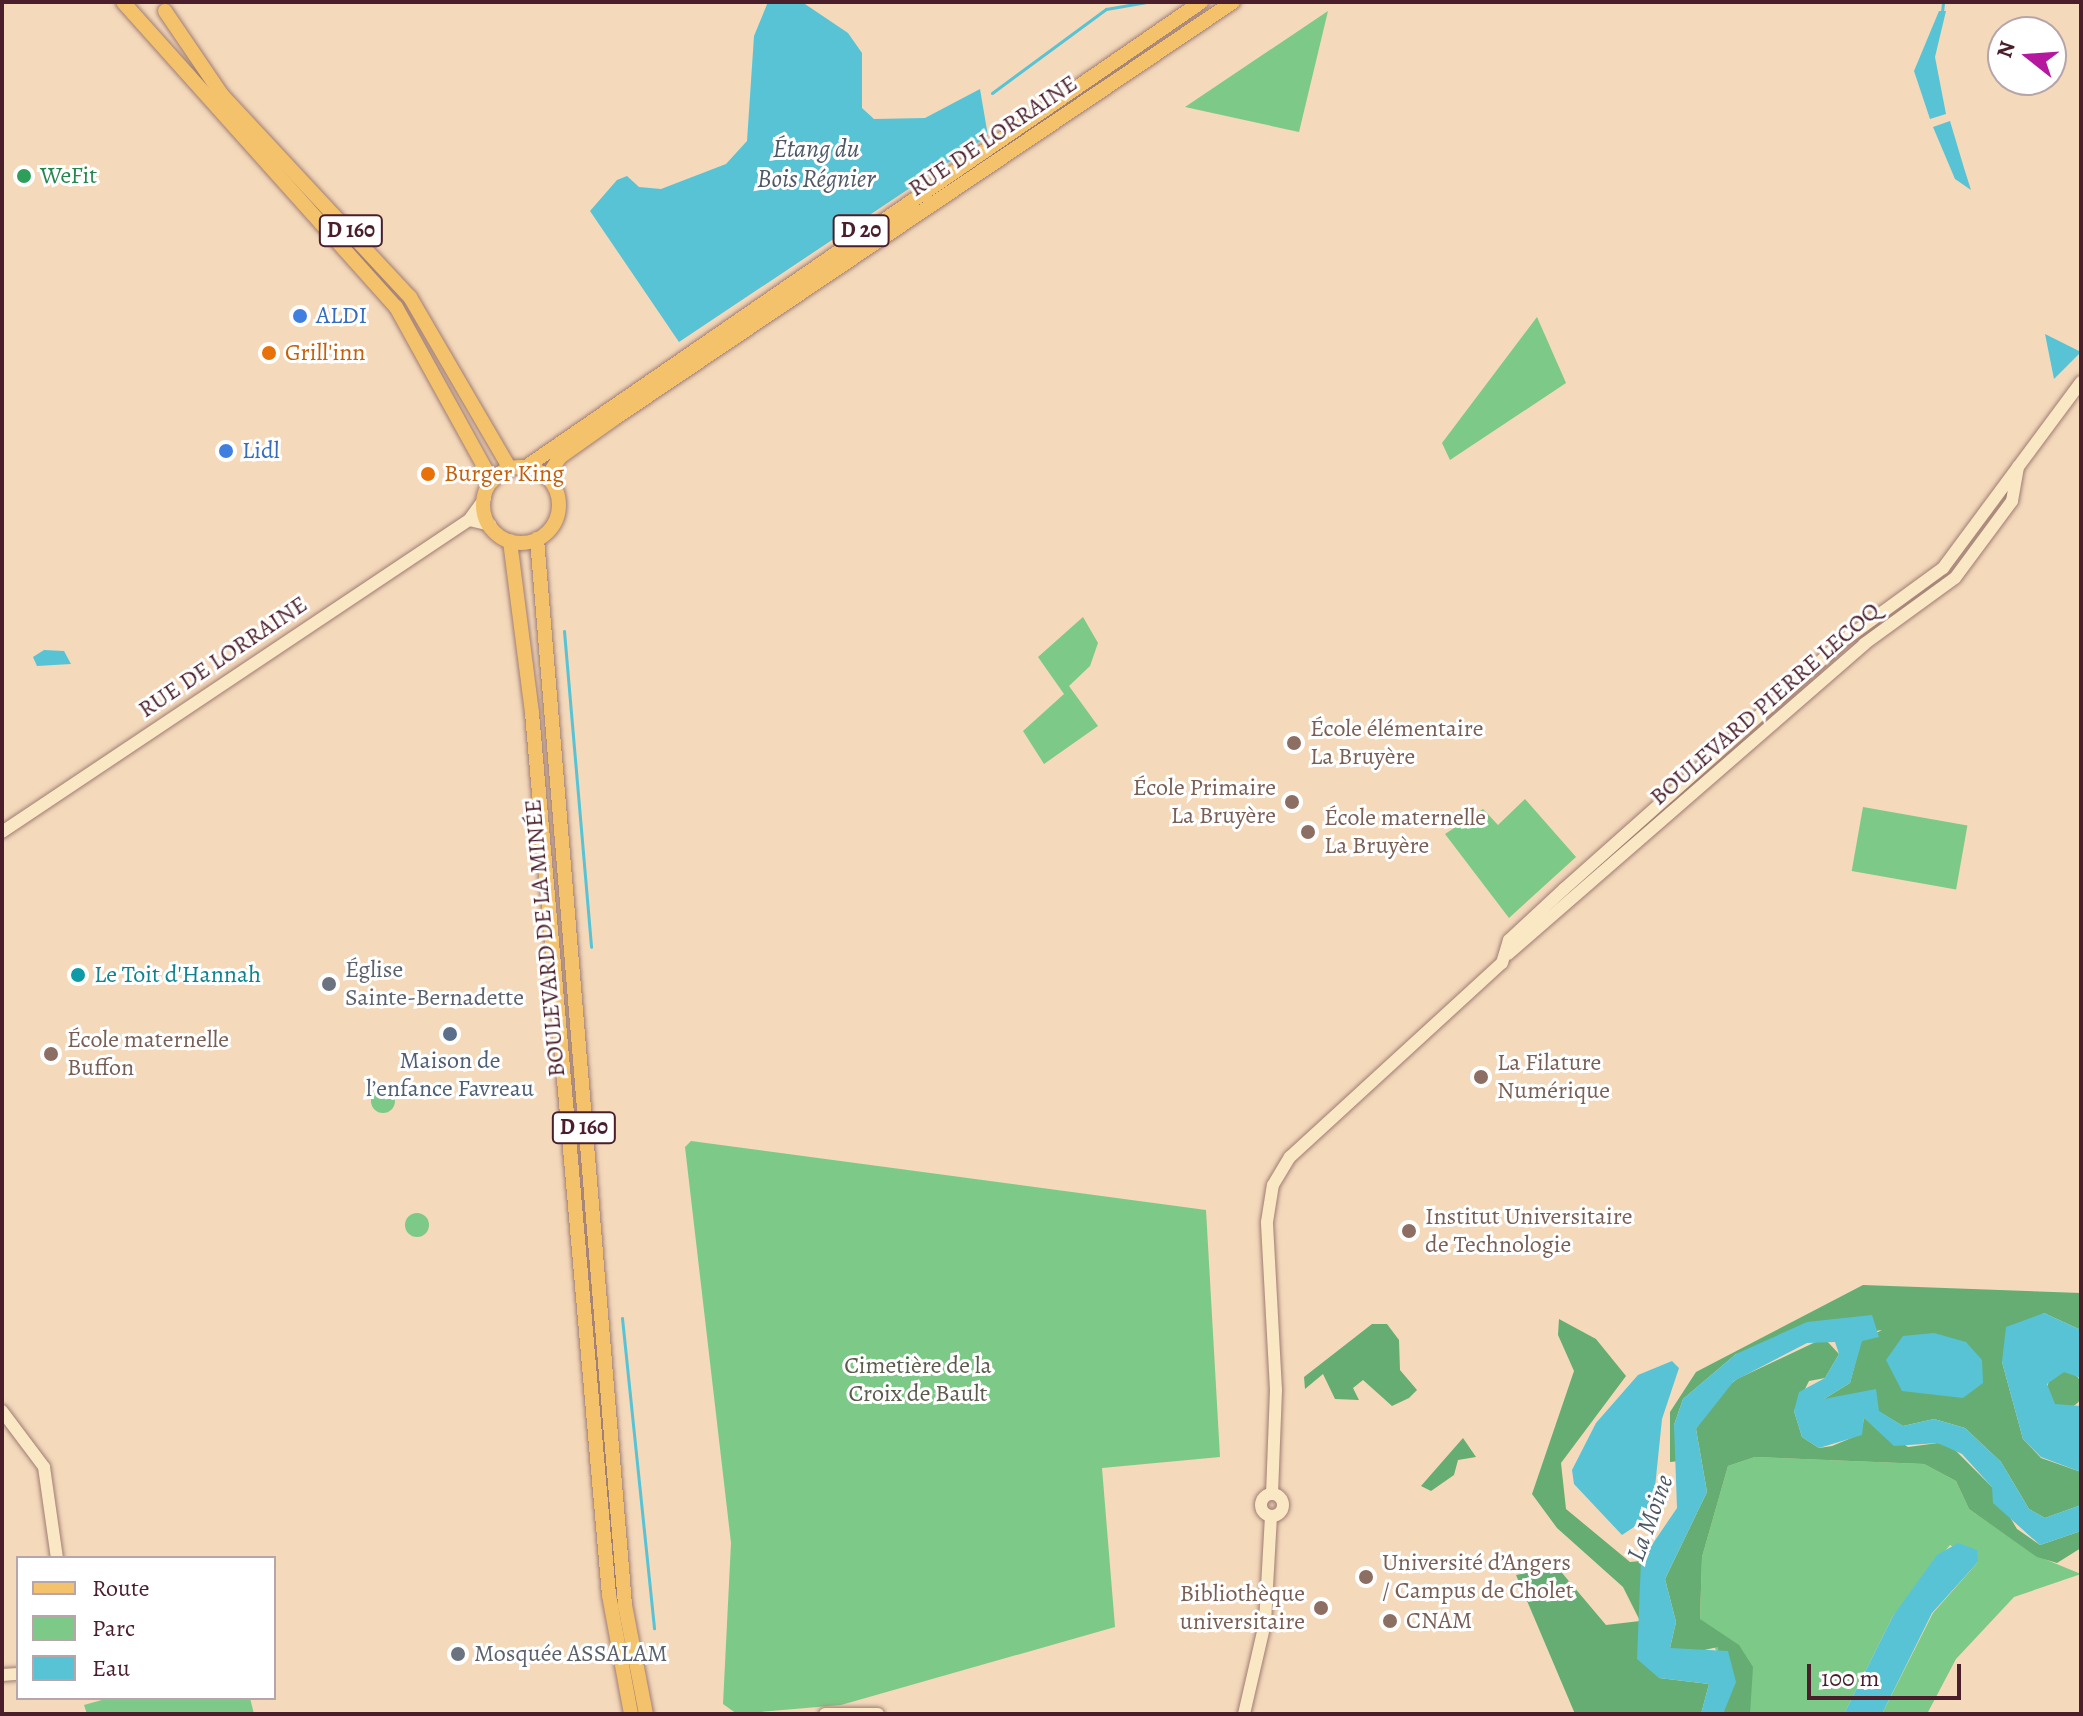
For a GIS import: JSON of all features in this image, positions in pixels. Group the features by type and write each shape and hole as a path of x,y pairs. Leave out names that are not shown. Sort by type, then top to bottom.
{"main road":[{"path":"123,2 144,24 166,7"},
{"name":"RUE DE LORRAINE","path":"526,467 1201,2"},
{"name":"RUE DE LORRAINE","path":"547,477 560,457 615,418 1233,2"},
{"name":"D 160","path":"166,7 222,95 410,297 510,469"},
{"name":"D 160","path":"144,24 396,307 492,481"},
{"path":"526,467 547,477 559,511 537,539 510,541 490,525 485,498 492,481 510,469 526,467"},
{"name":"BOULEVARD DE LA MINÉE","path":"537,539 625,1605 646,1714"},
{"name":"BOULEVARD DE LA MINÉE","path":"510,541 532,713 609,1595 631,1714"}],"street":[{"name":"BOULEVARD PIERRE LECOQ","path":"1508,954 1509,940 1847,638 1943,568 2081,382"},
{"name":"BOULEVARD PIERRE LECOQ","path":"1244,1714 1263,1633 1271,1516 1261,1506 1272,1494 1276,1390 1267,1222 1273,1185 1304,1140 1508,954 1864,644 1955,578 2012,501 2018,467"},
{"name":"RUE DE LORRAINE","path":"2,832 469,520 485,498"},
{"path":"469,520 490,525"},
{"path":"2,1411 42,1463 57,1556"},
{"path":"825,1714 878,1714"}],"green space":[{"path":"1328,11 1299,132 1185,107"},
{"path":"1537,317 1566,383 1450,460 1442,443"},
{"path":"1083,617 1098,643 1090,666 1069,686 1098,726 1044,764 1023,731 1064,694 1038,657"},
{"path":"1525,799 1576,857 1509,918 1445,834 1483,809 1498,825"},
{"path":"1863,807 1967,825 1956,889 1852,871"},
{"path":"383,1089 392,1092 395,1101 392,1110 383,1113 374,1110 371,1101 374,1092"},
{"name":"Cimetière de la Croix de Bault","path":"691,1141 1206,1210 1220,1457 1102,1468 1115,1627 841,1705 737,1714 723,1704 731,1543 685,1147"},
{"path":"417,1213 426,1216 429,1225 426,1234 417,1237 408,1234 405,1225 408,1216"},
{"path":"1863,1285 2081,1293 2081,1330 2044,1313 2002,1362 2023,1439 2041,1458 2081,1472 2081,1505 2045,1518 2029,1509 2001,1462 1965,1428 1934,1419 1903,1426 1878,1411 1824,1399 1850,1383 1861,1341 1882,1330 1736,1354 1683,1399 1674,1425 1680,1461 1670,1462 1670,1412 1696,1372"},
{"path":"1559,1319 1596,1339 1626,1376 1561,1463 1566,1509 1630,1562 1641,1561 1642,1627 1659,1678 1709,1684 1701,1714 1575,1714 1516,1575 1557,1567 1606,1625 1640,1621 1623,1587 1557,1528 1532,1494 1574,1371 1558,1335"},
{"path":"1372,1324 1387,1324 1399,1340 1400,1370 1417,1390 1409,1398 1392,1406 1363,1380 1353,1388 1359,1400 1335,1399 1323,1374 1305,1389 1304,1377"},
{"path":"1824,1338 1839,1354 1825,1378 1809,1381 1794,1411 1802,1437 1819,1448 1832,1446 1861,1434 1864,1418 1908,1447 1938,1443 1954,1449 1992,1487 2017,1529 2040,1545 2081,1531 2081,1548 2057,1563 2037,1557 1969,1509 1956,1481 1924,1464 1755,1457 1728,1466 1702,1557 1700,1619 1739,1645 1753,1667 1750,1714 1723,1714 1718,1647 1686,1654 1670,1648 1676,1622 1665,1579 1707,1492 1696,1429 1716,1396 1737,1379"},
{"path":"2065,1372 2078,1377 2083,1390 2078,1403 2065,1408 2052,1403 2047,1390 2052,1377"},
{"path":"1463,1438 1476,1457 1458,1460 1454,1475 1431,1491 1421,1486"},
{"path":"1755,1457 1924,1464 1956,1481 1969,1509 2037,1556 2081,1574 2014,1597 1956,1659 1927,1714 1882,1714 1933,1613 1978,1562 1950,1545 1893,1616 1844,1714 1750,1714 1700,1620 1702,1557 1728,1466"},
{"path":"102,1700 250,1700 254,1714 87,1714 84,1705"}],"water":[{"name":"Étang du Bois Régnier","path":"768,2 802,2 848,33 862,53 862,108 874,119 925,118 980,89 988,136 679,342 590,211 617,180 627,176 639,187 661,189 726,164 747,141 754,36"},
{"path":"1939,11 1946,11 1935,57 1946,114 1930,119 1914,71"},
{"path":"1950,121 1971,190 1955,179 1933,127"},
{"path":"2045,334 2081,352 2054,379"},
{"path":"44,650 64,651 71,664 37,666 33,657"},
{"path":"2044,1313 2081,1330 2081,1378 2064,1372 2047,1384 2055,1404 2081,1406 2081,1472 2041,1457 2023,1439 2002,1362 2006,1327"},
{"path":"1872,1315 1879,1337 1862,1341 1850,1383 1824,1399 1876,1389 1879,1411 1903,1426 1934,1419 1965,1428 2001,1462 2029,1509 2045,1518 2081,1505 2081,1531 2040,1545 1993,1503 1992,1487 1962,1454 1938,1443 1894,1446 1864,1418 1862,1435 1819,1448 1802,1437 1794,1411 1799,1392 1825,1378 1839,1354 1835,1342 1807,1343 1734,1381 1696,1429 1707,1492 1665,1579 1676,1622 1670,1648 1728,1651 1736,1682 1723,1714 1701,1714 1709,1684 1659,1678 1637,1659 1641,1561 1677,1508 1674,1425 1683,1399 1736,1354 1807,1322"},
{"path":"1934,1333 1966,1342 1982,1360 1983,1383 1963,1398 1902,1391 1886,1360 1903,1336"},
{"path":"1672,1361 1679,1368 1662,1419 1654,1497 1643,1521 1622,1535 1574,1484 1572,1470 1596,1423 1638,1375"},
{"path":"1958,1543 1977,1550 1978,1562 1932,1613 1882,1714 1844,1714 1893,1616 1937,1555"}],"waterway":[{"path":"992,93 1106,9 1146,2"},
{"path":"1942,12 1943,2"},
{"path":"564,631 591,947"},
{"path":"622,1318 654,1628"}],"place":[{"name":"WeFit","path":"24,176"},
{"name":"ALDI","path":"300,316"},
{"name":"Grill'inn","path":"269,353"},
{"name":"Lidl","path":"226,451"},
{"name":"Burger King","path":"428,474"},
{"name":"École élémentaire La Bruyère","path":"1294,743"},
{"name":"École Primaire La Bruyère","path":"1292,802"},
{"name":"École maternelle La Bruyère","path":"1308,832"},
{"name":"Le Toit d'Hannah","path":"78,975"},
{"name":"Église Sainte-Bernadette","path":"329,984"},
{"name":"Maison de l’enfance Favreau","path":"450,1034"},
{"name":"École maternelle Buffon","path":"51,1054"},
{"name":"La Filature Numérique","path":"1481,1077"},
{"name":"Institut Universitaire de Technologie","path":"1409,1231"},
{"name":"Université d’Angers / Campus de Cholet","path":"1366,1577"},
{"name":"Bibliothèque universitaire","path":"1321,1608"},
{"name":"CNAM","path":"1390,1621"},
{"name":"Mosquée ASSALAM","path":"458,1654"}],"water label":[{"name":"La Moine","path":"1650,1518"}]}
